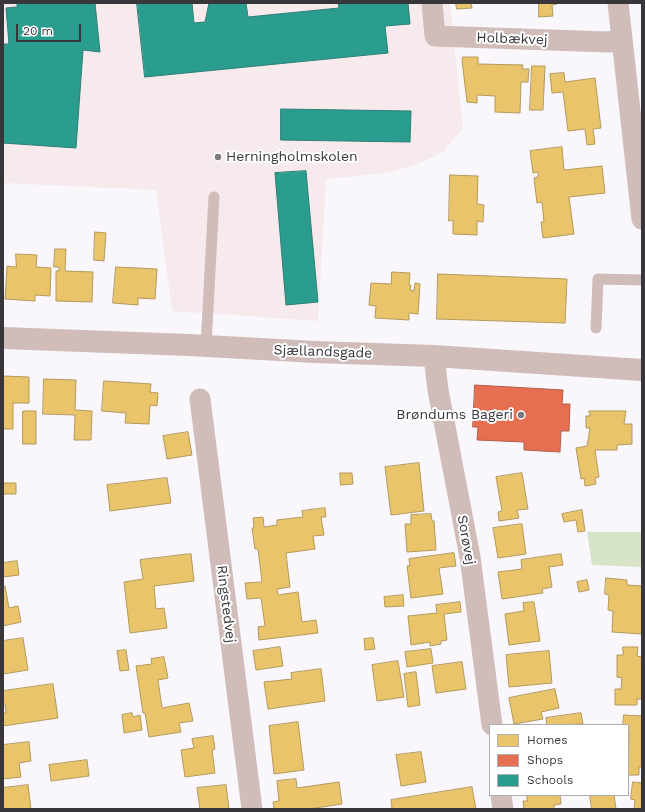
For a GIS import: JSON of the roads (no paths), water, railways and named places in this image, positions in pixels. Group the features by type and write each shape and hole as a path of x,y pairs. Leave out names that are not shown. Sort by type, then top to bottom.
{"street":[{"name":"Holbækvej","path":"432,3 435,36 608,42 622,40"},
{"path":"618,3 642,219"},
{"name":"Sjællandsgade","path":"3,338 434,356 642,370"},
{"name":"Sorøvej","path":"434,356 438,390 470,557 492,724"},
{"name":"Ringstedvej","path":"200,399 252,809"},
{"path":"501,796 503,809"}],"lane":[{"path":"206,346 214,197"},
{"path":"596,328 598,279 642,280"}],"place":[{"name":"Herningholmskolen","path":"218,157"},
{"name":"Brøndums Bageri","path":"521,415"}]}
